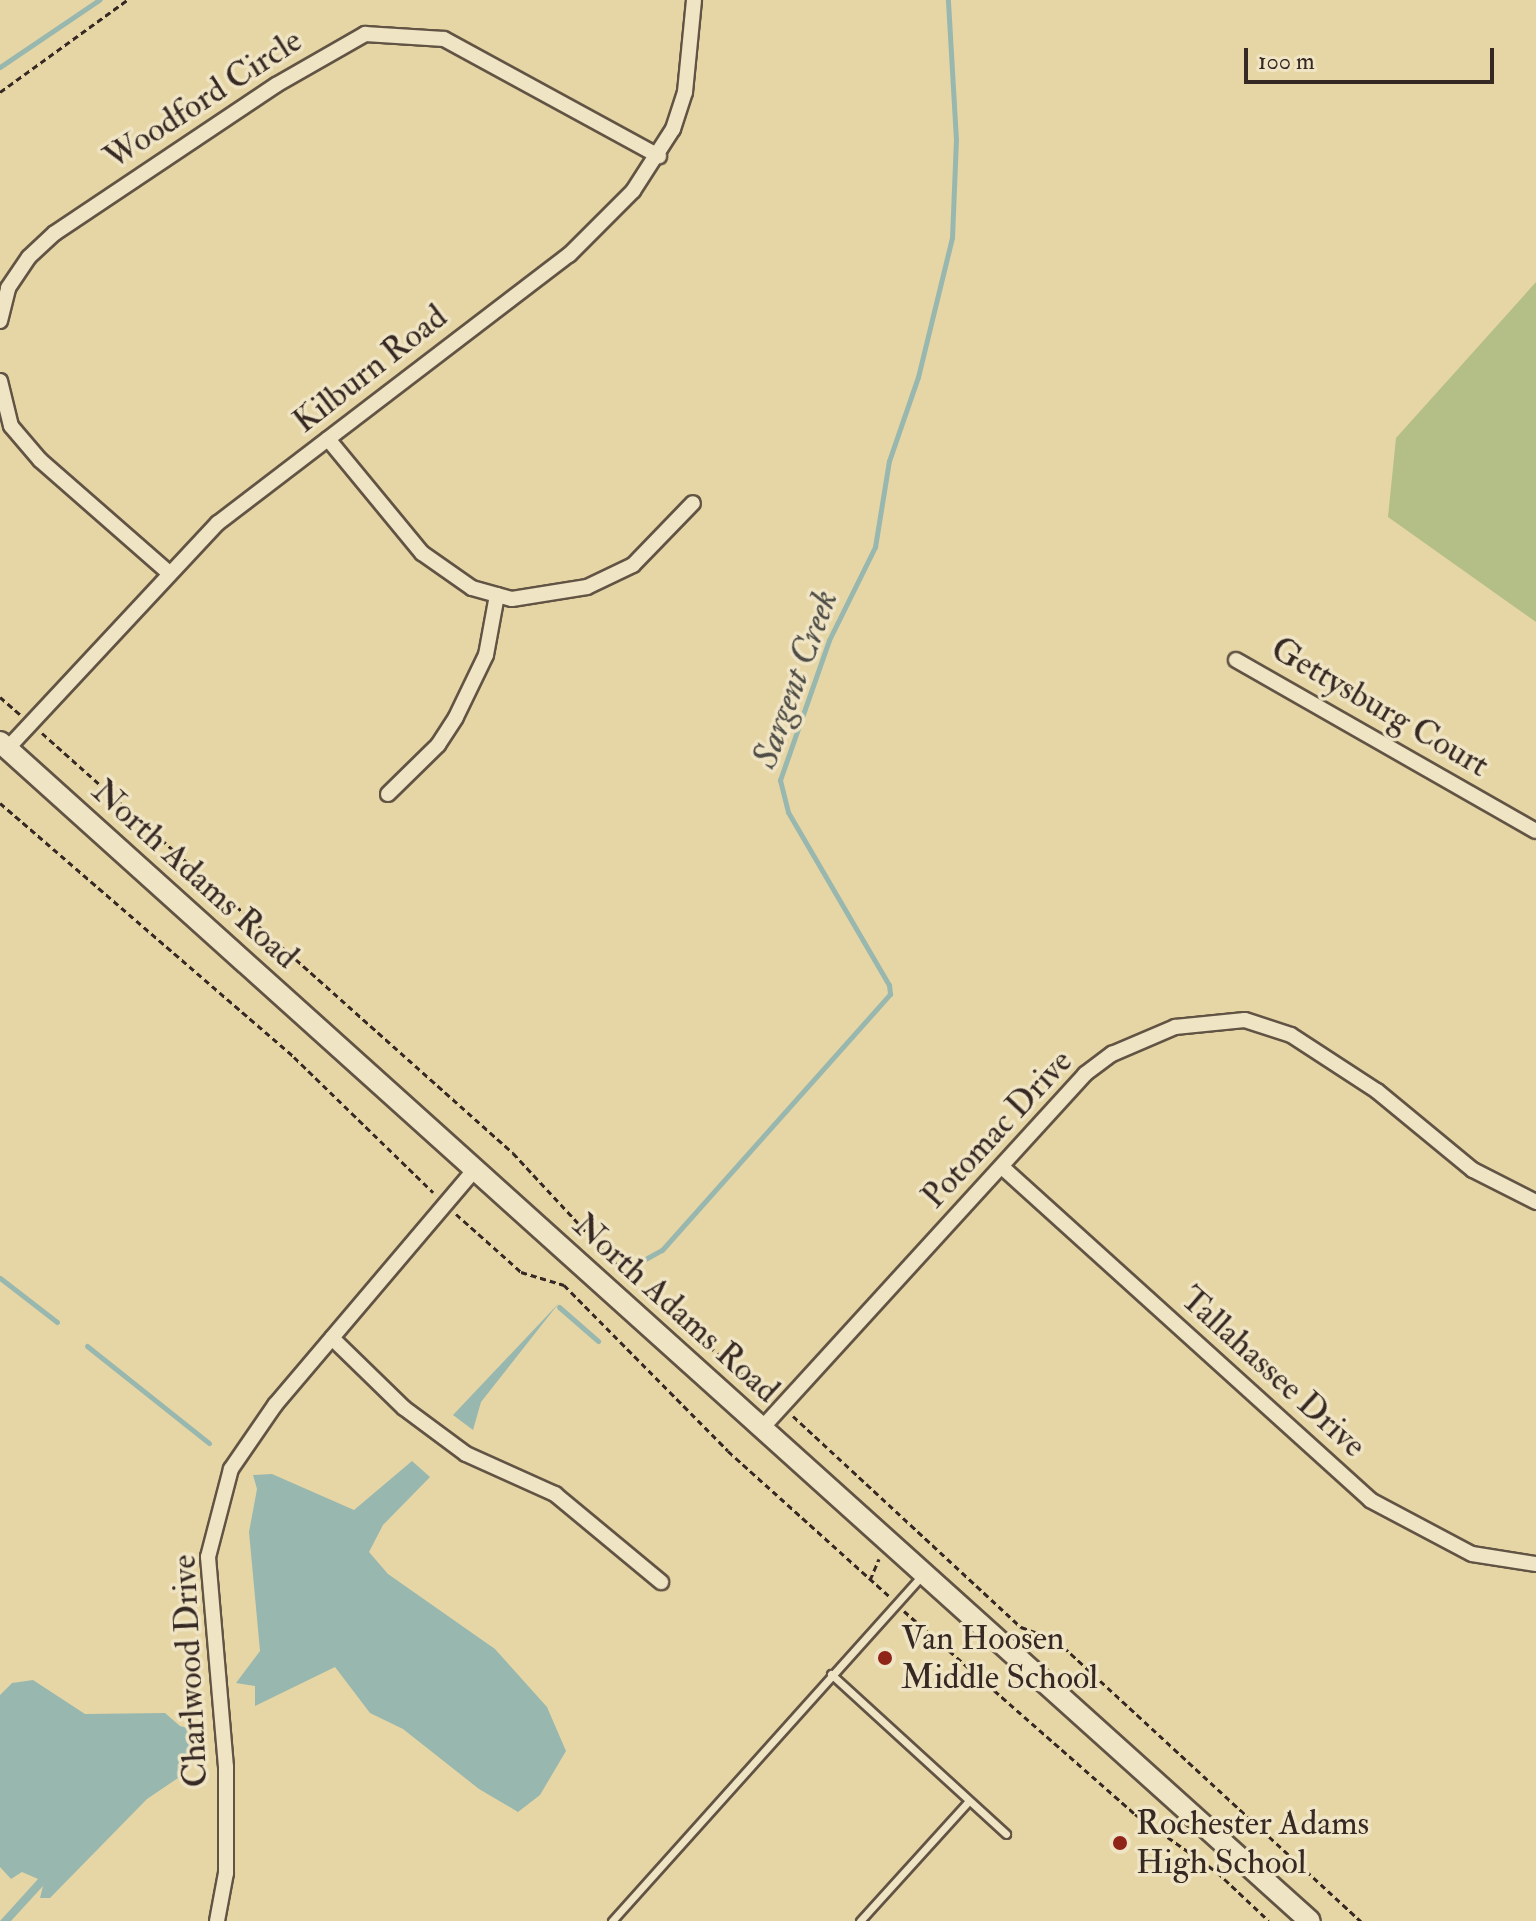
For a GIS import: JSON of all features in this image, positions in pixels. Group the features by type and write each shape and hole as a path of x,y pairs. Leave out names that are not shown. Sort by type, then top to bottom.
{"main road":[{"name":"North Adams Road","path":"4,745 1310,1921"}],"street":[{"name":"Kilburn Road","path":"4,745 218,523 569,255 633,191 659,156 685,92 694,0"},
{"name":"Woodford Circle","path":"0,321 8,288 29,257 55,233 276,85 365,34 444,39 659,156"},
{"path":"0,381 11,426 40,460 169,573"},
{"path":"328,439 422,553 472,588 512,599 587,587 633,565 693,503"},
{"path":"388,794 438,745 456,717 486,655 497,595"},
{"name":"Gettysburg Court","path":"1236,660 1536,831"},
{"name":"Potomac Drive","path":"762,1428 1085,1074 1112,1054 1175,1027 1245,1020 1329,1055 1473,1170 1536,1202"},
{"name":"Tallahassee Drive","path":"1002,1167 1370,1500 1472,1554 1536,1564"},
{"name":"Charlwood Drive","path":"217,1921 226,1873 227,1810 208,1557 217,1511 231,1469 248,1439 474,1170"},
{"path":"332,1338 404,1408 466,1454 555,1494 661,1582"}],"lane":[{"path":"612,1921 924,1574"},
{"path":"831,1674 1006,1834"},
{"path":"860,1921 969,1801"}],"path":[{"path":"0,92 127,0"},
{"path":"0,697 19,714"},
{"path":"42,732 513,1153 633,1282 762,1391"},
{"path":"0,803 286,1049 435,1194"},
{"path":"454,1212 521,1272 564,1285 728,1451 883,1590"},
{"path":"796,1419 1021,1627 1056,1640 1361,1921"},
{"path":"870,1580 877,1562"},
{"path":"908,1615 1135,1814 1209,1866 1269,1921"}],"green space":[{"path":"1536,282 1536,622 1388,517 1396,438"}],"water":[{"path":"559,1303 481,1402 473,1430 453,1415"},
{"path":"412,1461 430,1477 383,1525 369,1552 388,1574 495,1649 547,1707 566,1751 540,1795 518,1812 479,1789 403,1729 370,1713 335,1667 255,1706 255,1686 236,1683 260,1651 249,1532 257,1489 253,1475 272,1474 354,1510"},
{"path":"33,1680 85,1714 165,1713 180,1726 196,1730 178,1778 147,1799 50,1898 40,1898 43,1886 11,1921 0,1921 38,1879 22,1872 11,1879 0,1867 0,1695 12,1683"}],"waterway":[{"path":"0,67 99,0"},
{"name":"Sargent Creek","path":"640,1262 662,1250 890,994 889,985 788,812 780,780 829,640 875,547 889,461 918,377 952,238 956,140 948,0"},
{"path":"0,1278 57,1322"},
{"path":"559,1307 598,1341"},
{"path":"87,1346 209,1443"}],"place":[{"name":"Van Hoosen Middle School","path":"885,1658"},
{"name":"Rochester Adams High School","path":"1120,1843"}]}
